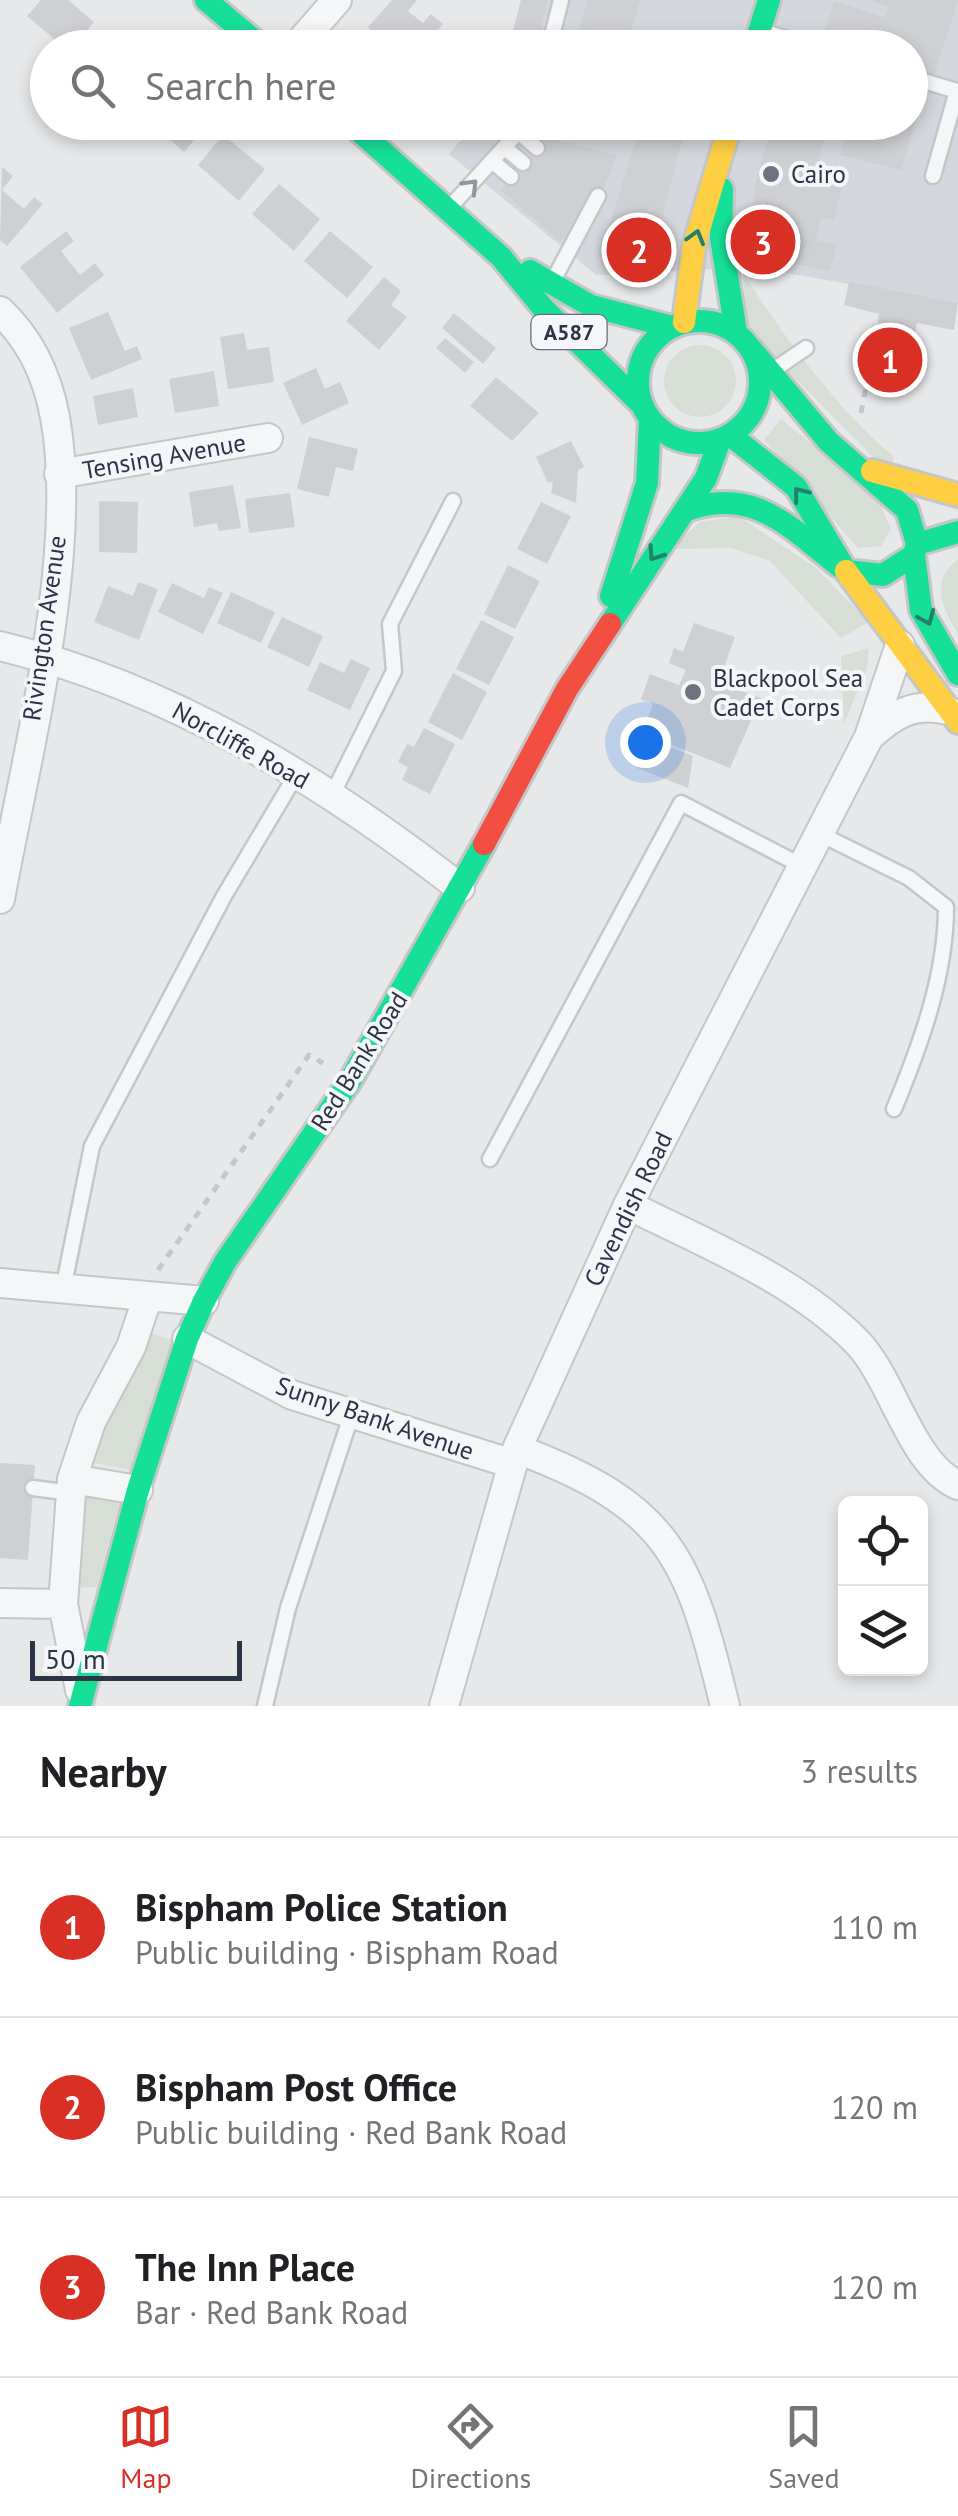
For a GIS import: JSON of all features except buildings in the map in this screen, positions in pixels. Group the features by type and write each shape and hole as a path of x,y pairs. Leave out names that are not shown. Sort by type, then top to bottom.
{"street":[{"path":"206,0 242,30"},
{"path":"310,30 337,0"},
{"path":"760,30 770,0"},
{"name":"A587","path":"369,140 501,257 543,308 674,439 690,443 726,437"},
{"path":"678,324 694,240 727,140"},
{"path":"723,156 721,238 744,341 765,373 828,442 865,469 907,510 916,550 921,610 958,674"},
{"name":"A587","path":"501,257 591,306 678,324 711,322 744,341"},
{"name":"Rivington Avenue","path":"0,311 26,338 41,367 55,418 59,474 57,565 0,899"},
{"name":"A587","path":"645,412 638,374 642,360 659,335 678,324"},
{"path":"765,373 751,415 726,437 796,488 843,569 952,716"},
{"name":"Red Bank Road","path":"598,638 647,483 645,412"},
{"name":"Red Bank Road","path":"81,1701 138,1490 187,1339 204,1301 225,1262 350,1081 598,638 706,478 726,437"},
{"name":"Tensing Avenue","path":"59,474 269,439"},
{"path":"865,469 958,495"},
{"path":"684,511 712,500 746,500 775,514 859,578 881,577 916,550 958,532"},
{"name":"Norcliffe Road","path":"0,646 43,656 180,710 371,818 460,888"},
{"name":"Cavendish Road","path":"444,1706 515,1457 628,1205 870,737 900,646"},
{"name":"Cavendish Road","path":"870,737 903,710 932,706 952,716"},
{"path":"628,1205 754,1267 833,1320 861,1346 921,1447 946,1480 958,1484"},
{"path":"0,1284 204,1301"},
{"name":"Red Bank Road","path":"81,1701 63,1604 72,1486 91,1422 131,1347 144,1298"},
{"name":"Sunny Bank Avenue","path":"187,1339 292,1395 352,1414 572,1469 616,1496 656,1531 685,1568 703,1612 725,1706"},
{"path":"72,1486 138,1490"},
{"path":"0,1603 63,1604"}],"lane":[{"path":"554,30 561,0"},
{"path":"928,82 957,91 933,176"},
{"path":"448,210 512,140"},
{"path":"528,140 537,148"},
{"path":"505,148 523,163"},
{"path":"492,162 511,177"},
{"path":"552,282 575,232 598,196"},
{"path":"765,373 806,348"},
{"path":"332,795 394,672 390,624 452,502"},
{"path":"63,1289 92,1146 224,896 296,774"},
{"path":"490,1158 681,803 802,866"},
{"path":"820,834 909,878 946,907 946,930 922,1039 894,1109"},
{"path":"265,1706 288,1608 352,1414"},
{"path":"33,1488 72,1486"}],"path":[{"path":"861,412 876,330"},
{"path":"144,1298 310,1054 324,1064"}],"shaded area":[{"path":"521,0 958,0 958,303 752,267 596,275 449,154 461,140 928,140 928,30 513,30"},
{"path":"742,271 812,370 852,417 894,457 888,472 749,332"},
{"path":"700,345 726,355 736,381 726,407 700,417 674,407 664,381 674,355"},
{"path":"781,419 877,497 891,529 881,546 858,548 764,440"},
{"path":"738,516 816,568 869,622 841,638 770,561 731,548 670,549 700,522"},
{"path":"958,559 958,634 944,606 941,586 949,567"},
{"path":"869,648 867,668 844,724 841,656"},
{"path":"138,1329 175,1341 132,1470 78,1460"},
{"path":"71,1493 120,1500 97,1587 64,1588"}],"traffic: fast":[{"path":"206,0 242,30"},
{"path":"760,30 769,0"},
{"path":"369,140 501,257 543,308 641,404"},
{"path":"722,189 721,238 736,332"},
{"path":"530,271 591,306 672,327"},
{"path":"699,321 723,325 742,339 756,358 760,382 756,406 742,425 723,439 699,443 675,439 656,425 642,406 638,382 642,358 656,339 675,325 699,321"},
{"path":"730,435 796,487 846,571 883,575 914,555 917,544 907,510 829,442 752,350"},
{"path":"611,596 647,483 650,419"},
{"path":"610,624 706,478 720,440"},
{"path":"684,511 708,504 750,506 786,524 839,566"},
{"path":"917,544 958,532"},
{"path":"914,555 921,610 958,674"},
{"path":"80,1706 138,1490 187,1339 204,1301 225,1262 350,1081 484,844"}],"traffic: slow":[{"path":"684,322 694,246 726,140"},
{"path":"872,471 958,495"},
{"path":"846,571 958,722"}],"traffic: jam":[{"path":"484,844 567,689 610,624"}],"place":[{"name":"Cairo","path":"771,174"},
{"name":"The Inn Place","path":"763,242"},
{"name":"Bispham Post Office","path":"639,250"},
{"name":"Bispham Police Station","path":"890,360"},
{"name":"Blackpool Sea Cadet Corps","path":"693,692"}]}
